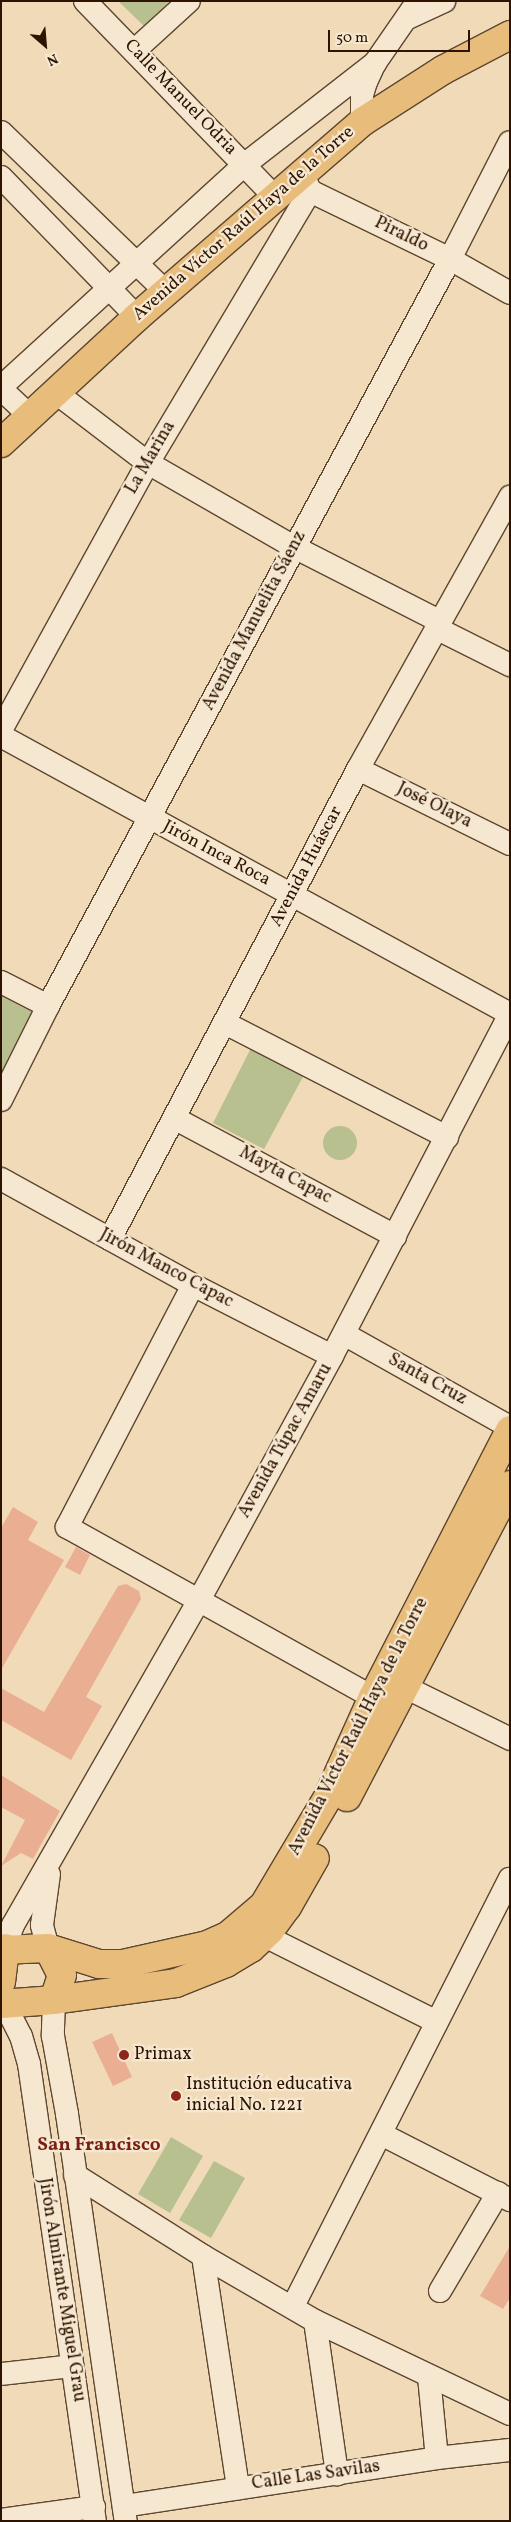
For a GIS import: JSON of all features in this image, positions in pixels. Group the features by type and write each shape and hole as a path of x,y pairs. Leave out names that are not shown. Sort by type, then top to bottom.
{"main road":[{"name":"Avenida Víctor Raúl Haya de la Torre","path":"1,443 137,317 274,196 306,181 362,122 443,70 510,35"},
{"name":"Avenida Víctor Raúl Haya de la Torre","path":"3,1949 48,1948 99,1964 123,1964 207,1945 229,1935 247,1922 264,1904 282,1878 328,1798 373,1697 510,1430"},
{"name":"Avenida Víctor Raúl Haya de la Torre","path":"2,1993 54,2000 176,1983 226,1963 265,1936 287,1907 303,1881 405,1686 502,1520 510,1485"},
{"path":"48,1948 62,1976 54,2000"},
{"path":"2,1993 3,1949"}],"street":[{"name":"Calle Manuel Odria","path":"86,1 274,196"},
{"path":"134,51 189,1"},
{"path":"362,122 362,95 375,63 413,10 444,1"},
{"path":"30,416 1,388 244,165 375,63"},
{"path":"1,132 166,292"},
{"name":"Avenida Manuelita Sáenz","path":"1,1100 48,1006 450,259 510,142"},
{"path":"1,177 137,317"},
{"name":"Piraldo","path":"306,181 510,293"},
{"name":"La Marina","path":"1,730 306,181"},
{"path":"55,392 148,463 294,547 510,665"},
{"name":"Avenida Huáscar","path":"110,1239 358,769 510,497"},
{"name":"Jirón Inca Roca","path":"1,736 292,895 508,1021"},
{"name":"José Olaya","path":"358,769 510,844"},
{"path":"1,982 48,1006"},
{"name":"Avenida Túpac Amaru","path":"3,1949 13,1925 198,1602 344,1334 508,1021"},
{"path":"225,1023 447,1138"},
{"name":"Mayta Capac","path":"174,1118 395,1236"},
{"name":"Jirón Manco Capac","path":"1,1179 193,1285 332,1356"},
{"path":"193,1285 67,1527 198,1602 373,1697"},
{"name":"Santa Cruz","path":"344,1334 510,1427"},
{"path":"405,1686 510,1739"},
{"name":"Avenida Túpac Amaru","path":"48,1948 42,1925 51,1861"},
{"path":"293,2306 383,2135 437,2022 510,1879"},
{"path":"265,1936 437,2022"},
{"name":"Jirón Almirante Miguel Grau","path":"2,1993 21,2036 29,2064 94,2514"},
{"name":"Jirón Almirante Miguel Grau","path":"54,2000 53,2036 125,2513"},
{"path":"383,2135 504,2197 440,2291"},
{"path":"75,2175 203,2256 293,2306 316,2321 429,2377 510,2414"},
{"path":"203,2256 238,2488"},
{"path":"316,2321 337,2474"},
{"path":"1,2374 72,2366"},
{"path":"429,2377 437,2458"},
{"name":"Calle Las Savilas","path":"125,2513 238,2488 437,2458 510,2450"},
{"path":"1,2520 94,2514"}],"green space":[{"path":"118,1 170,1 144,26"},
{"path":"1,996 31,1011 32,1019 1,1075"},
{"path":"251,1048 304,1075 264,1149 213,1123"},
{"path":"340,1126 347,1127 352,1131 356,1136 356,1150 352,1155 347,1159 340,1160 333,1159 328,1155 324,1150 323,1143 324,1136 328,1131 333,1127"},
{"path":"171,2137 203,2156 170,2213 138,2194"},
{"path":"214,2161 245,2178 211,2238 179,2220"}],"building":[{"path":"13,1507 38,1522 28,1540 64,1560 1,1670 1,1528"},
{"path":"76,1547 90,1555 80,1575 65,1567"},
{"path":"126,1584 139,1591 141,1599 86,1697 102,1706 71,1760 1,1720 1,1688 44,1712 118,1586"},
{"path":"1,1775 60,1811 33,1859 21,1853 1,1866 25,1820 1,1807"},
{"path":"112,2033 132,2077 113,2086 92,2042"},
{"path":"510,2246 510,2298 503,2309 480,2296"}],"place":[{"name":"Primax","path":"124,2055"},
{"name":"Institución educativa inicial No. 1221","path":"176,2096"}],"district":[{"name":"San Francisco","path":"99,2146"}]}
